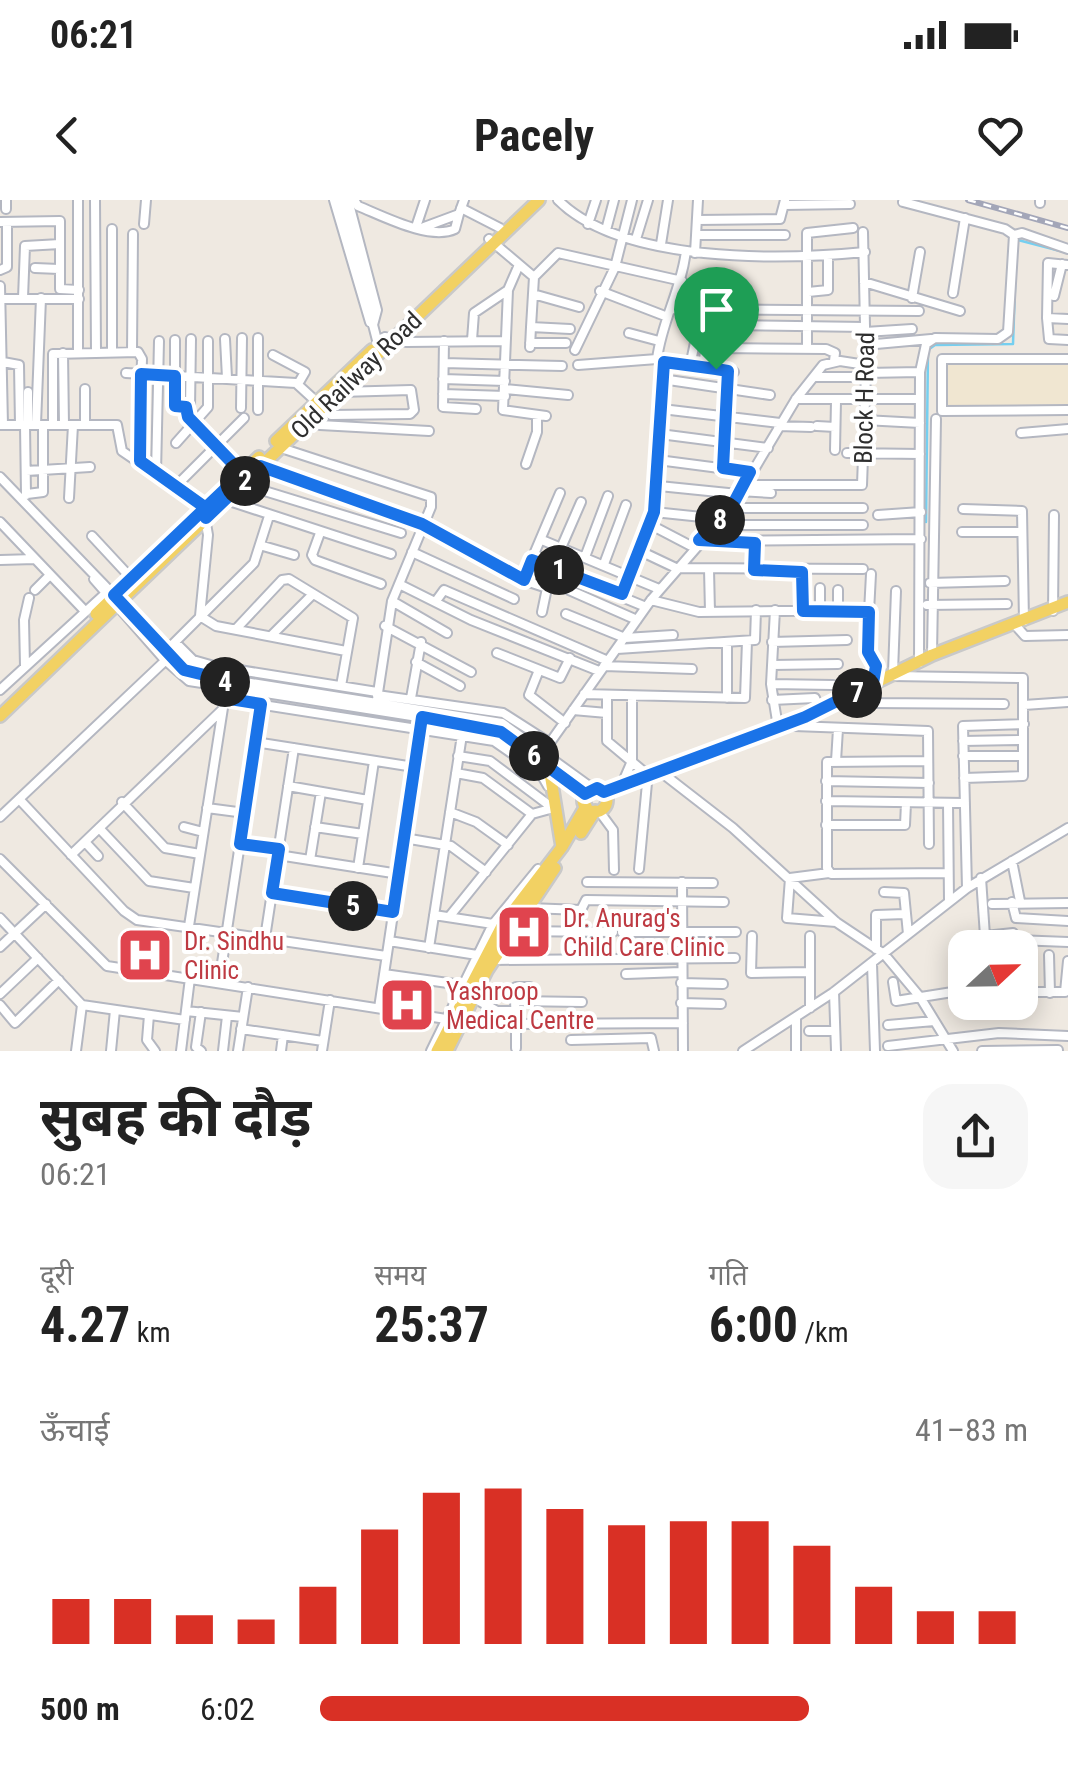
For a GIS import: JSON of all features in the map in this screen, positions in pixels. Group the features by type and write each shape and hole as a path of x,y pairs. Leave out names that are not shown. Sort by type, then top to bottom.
{"main road":[{"name":"Old Railway Road","path":"491,241 530,200"},
{"name":"Old Railway Road","path":"0,708 89,611 113,600 131,578 316,410 491,241 540,200"},
{"name":"Old Railway Road","path":"0,716 113,600 205,512 226,500 242,478 340,392 384,344"},
{"path":"920,663 932,655 1068,605"},
{"path":"447,1051 452,1020 474,998 524,908 595,800 859,694 873,683 1021,622"},
{"path":"434,1051 504,924 595,800 622,786 666,776 794,726 892,675"},
{"path":"544,759 562,848"}],"street":[{"path":"78,200 78,353"},
{"path":"94,200 96,352"},
{"path":"144,224 146,200"},
{"path":"344,200 418,228 450,232 461,208 500,228"},
{"path":"344,200 374,325"},
{"path":"344,200 364,312 384,344 505,342"},
{"path":"418,228 425,200"},
{"path":"558,200 588,224 690,252 865,252"},
{"path":"566,208 574,200"},
{"path":"588,224 596,200"},
{"path":"606,230 614,200"},
{"path":"575,350 600,291 615,267 632,200"},
{"path":"636,238 648,200"},
{"path":"662,244 668,200"},
{"path":"622,594 654,512 662,408 659,341 696,234 698,200"},
{"path":"697,220 780,219 785,202 850,204"},
{"path":"902,202 1068,249"},
{"path":"953,293 965,218"},
{"path":"0,270 7,268 4,222 59,220 60,289 78,295"},
{"path":"807,350 808,231 853,228"},
{"path":"112,230 112,352"},
{"name":"Block H Road","path":"740,490 862,485 866,372 863,232"},
{"path":"132,352 133,234"},
{"path":"696,234 786,235"},
{"path":"865,345 931,339 998,339 1008,332 1014,236"},
{"path":"491,241 534,277"},
{"path":"23,298 24,246 60,244"},
{"path":"912,298 920,252"},
{"path":"566,344 530,345 534,277 558,253 682,282"},
{"path":"808,292 828,290 828,255"},
{"path":"1065,265 1051,295 1047,318 1049,339 1068,340"},
{"path":"518,266 508,290 505,412 542,416 526,464"},
{"path":"35,268 59,268"},
{"path":"864,282 960,311"},
{"path":"0,286 2,425 119,426 122,451 205,512 200,616"},
{"path":"472,340 474,314 508,290"},
{"path":"600,291 668,313 727,309 919,311"},
{"path":"533,294 578,307"},
{"path":"3,299 78,295"},
{"path":"1051,295 1068,300"},
{"path":"34,425 40,298"},
{"path":"716,369 727,309"},
{"path":"1047,318 1068,319"},
{"path":"724,325 912,329"},
{"path":"531,327 570,329"},
{"path":"629,332 659,341"},
{"path":"690,366 697,334"},
{"path":"702,367 707,337"},
{"path":"175,487 243,413 242,338"},
{"path":"258,338 258,410"},
{"path":"175,340 175,406 190,408 190,339"},
{"path":"226,339 227,378"},
{"path":"931,339 920,372 920,454 921,539 932,655"},
{"path":"59,340 72,468 70,498"},
{"path":"156,473 159,340"},
{"path":"176,443 207,409 211,377 208,341"},
{"path":"444,341 445,408 476,410"},
{"path":"544,759 550,742 648,603 731,508 796,399 814,376 834,362 836,355 830,349 720,348"},
{"path":"24,497 34,425 52,355 141,353 140,461"},
{"path":"273,356 305,372 298,384"},
{"path":"1068,359 942,359 942,411 1068,410"},
{"path":"578,365 660,361 731,372 724,416 723,468"},
{"path":"2,362 19,365 34,425"},
{"path":"834,362 866,372"},
{"path":"444,363 562,366"},
{"path":"814,376 920,372"},
{"path":"126,373 298,384"},
{"path":"443,379 568,396"},
{"path":"662,379 770,395"},
{"path":"274,392 275,382"},
{"path":"298,384 316,410 320,426 429,431"},
{"path":"85,389 85,425"},
{"path":"443,394 505,389"},
{"path":"382,390 383,416"},
{"path":"316,410 383,416 413,413 415,394 411,390 340,392"},
{"path":"356,391 357,415"},
{"path":"24,497 43,492 43,470 28,392"},
{"path":"796,399 920,399"},
{"path":"835,450 836,400"},
{"path":"186,407 194,422 242,478 400,533"},
{"path":"662,408 779,424 836,426"},
{"path":"920,663 920,605 933,530 936,419"},
{"path":"864,420 920,423"},
{"path":"1020,433 1068,428"},
{"path":"660,434 768,448"},
{"path":"280,448 428,496 432,502 392,600 376,700"},
{"path":"847,453 920,454"},
{"path":"658,460 750,472"},
{"path":"260,466 422,524 524,580 548,589 542,612"},
{"path":"26,471 90,467"},
{"path":"0,477 24,497 113,600 190,680 376,700 411,698 503,713 550,742"},
{"path":"659,486 771,493"},
{"path":"524,580 560,493"},
{"path":"585,557 608,496"},
{"path":"226,500 391,554"},
{"path":"561,548 581,502"},
{"path":"604,564 626,506"},
{"path":"731,508 863,508"},
{"path":"963,509 1018,509 1024,514 1024,636 1068,636"},
{"path":"654,512 718,522 863,525"},
{"path":"878,516 921,512"},
{"path":"1053,610 1054,515"},
{"path":"270,516 259,542 294,555"},
{"path":"0,522 89,611 0,690"},
{"path":"649,524 696,544 921,539"},
{"path":"921,528 933,530"},
{"path":"962,532 1022,532"},
{"path":"320,533 312,555 315,560 381,584"},
{"path":"92,536 131,578"},
{"path":"542,540 660,589"},
{"path":"0,560 19,542"},
{"path":"754,570 755,543"},
{"path":"0,816 167,656 175,642 254,563 263,546"},
{"path":"638,550 676,568 867,572 868,652 876,666 873,683"},
{"path":"412,552 514,599"},
{"path":"0,560 35,558"},
{"path":"532,560 648,603 710,612 869,612"},
{"path":"709,569 710,612"},
{"path":"802,572 803,611"},
{"path":"25,666 24,620 32,594 50,575"},
{"path":"236,630 286,578 352,618 341,686"},
{"path":"925,583 1005,580"},
{"path":"399,584 471,620 570,658 604,666 692,668"},
{"path":"479,607 486,588"},
{"path":"820,588 820,610"},
{"path":"436,601 443,590 604,666"},
{"path":"569,590 637,620"},
{"path":"838,590 838,609"},
{"path":"896,591 892,675 1021,678 1021,778 964,778"},
{"path":"271,636 314,594"},
{"path":"392,600 447,633"},
{"path":"920,605 1007,604"},
{"path":"617,649 755,640 756,610"},
{"path":"775,610 771,684 778,727"},
{"path":"566,614 625,638 674,635"},
{"path":"200,616 211,625 346,652"},
{"path":"385,626 471,672"},
{"path":"584,694 727,698 746,695 747,640"},
{"path":"772,642 847,640"},
{"path":"175,642 199,662 341,686 422,714 501,732 544,759 595,800 614,830 614,870"},
{"path":"411,698 421,642"},
{"path":"727,642 727,698"},
{"path":"497,652 561,678 570,658"},
{"path":"416,662 460,686"},
{"path":"772,664 838,664"},
{"path":"540,670 530,695 565,723"},
{"path":"850,676 860,679 859,694 878,703 1004,704"},
{"path":"189,926 225,683"},
{"path":"771,684 833,686"},
{"path":"608,696 606,741 648,779 639,869"},
{"path":"622,786 632,761 632,696"},
{"path":"0,860 107,966 452,1020 462,986 493,924 554,850 547,781 499,742 224,698"},
{"path":"772,700 819,699 820,710"},
{"path":"1024,706 1068,702"},
{"path":"219,983 261,704"},
{"path":"71,855 222,710"},
{"path":"573,710 607,713"},
{"path":"378,1008 422,714"},
{"path":"967,888 965,724 1024,724"},
{"path":"794,726 928,731 929,844"},
{"path":"836,761 838,729"},
{"path":"429,948 462,735"},
{"path":"963,741 1024,740"},
{"path":"256,742 414,767"},
{"path":"265,938 294,748"},
{"path":"458,756 490,761 550,807"},
{"path":"964,756 1024,756"},
{"path":"544,759 595,800"},
{"path":"358,868 374,761"},
{"path":"829,873 827,762 928,761"},
{"path":"456,773 484,778 532,814"},
{"path":"666,776 790,878 836,922 880,951 920,997 954,1051"},
{"path":"826,782 929,783"},
{"path":"288,786 368,800"},
{"path":"310,860 320,792"},
{"path":"20,799 131,917 386,956"},
{"path":"826,800 965,803"},
{"path":"122,802 164,848 200,854"},
{"path":"826,825 905,825 906,803"},
{"path":"948,803 950,901"},
{"path":"449,917 532,814 550,807"},
{"path":"207,808 245,813"},
{"path":"450,812 476,822 508,846"},
{"path":"184,827 203,832"},
{"path":"315,827 363,834"},
{"path":"99,828 149,881 194,888"},
{"path":"743,1051 834,992 872,964 880,951 967,888 1068,828"},
{"path":"404,838 445,844 486,872"},
{"path":"84,842 98,856"},
{"path":"240,844 398,874"},
{"path":"1012,861 1016,918 1068,921"},
{"path":"790,878 829,873 948,873"},
{"path":"790,878 788,920 836,922"},
{"path":"982,878 986,936 1014,933 1013,940 1068,942"},
{"path":"587,882 713,883"},
{"path":"616,882 616,900"},
{"path":"682,882 684,1051"},
{"path":"884,892 904,893 908,934"},
{"path":"272,893 393,912"},
{"path":"524,908 582,910 586,900 724,902"},
{"path":"992,904 1068,902"},
{"path":"0,947 46,904"},
{"path":"880,951 876,916 906,914"},
{"path":"434,915 493,924"},
{"path":"0,918 82,1005 148,1015 185,1016 201,1012 243,1017"},
{"path":"511,931 736,932"},
{"path":"752,936 751,973 810,972"},
{"path":"810,936 810,1008"},
{"path":"388,942 477,955"},
{"path":"1050,956 1050,994"},
{"path":"0,994 38,958"},
{"path":"494,960 735,958"},
{"path":"1038,993 1065,992 1068,961"},
{"path":"872,964 875,1051"},
{"path":"626,974 682,972"},
{"path":"384,974 462,986"},
{"path":"181,1051 190,978"},
{"path":"0,1005 16,1023 59,980"},
{"path":"893,982 896,1001 948,993"},
{"path":"681,984 723,984"},
{"path":"516,1048 516,987 530,987"},
{"path":"238,1051 248,988"},
{"path":"834,992 836,1051"},
{"path":"474,998 498,1010 582,1002"},
{"path":"241,1029 322,1046 330,1000"},
{"path":"681,1003 721,1004"},
{"path":"76,1051 82,1005"},
{"path":"110,1051 115,1010"},
{"path":"200,1051 196,1047 201,1012"},
{"path":"148,1015 146,1040 156,1051"},
{"path":"223,1051 227,1016"},
{"path":"796,1018 796,1051"},
{"path":"888,1024 934,1021"},
{"path":"516,1024 683,1024"},
{"path":"809,1031 836,1031"},
{"path":"888,1046 1002,1033 1064,1035 1058,1050 982,1051"},
{"path":"281,1051 284,1035"},
{"path":"769,1051 770,1035"},
{"path":"572,1040 651,1038 654,1051"}],"shaded area":[{"path":"1068,355 1068,413 938,413 938,356"}],"waterway":[{"path":"1018,240 1068,253"},
{"path":"926,522 928,350 935,345 1013,344 1015,286"}],"railway":[{"path":"968,200 1068,228"}],"place":[{"name":"Dr. Anurag's Child Care Clinic","path":"524,932"},
{"name":"Dr. Sindhu Clinic","path":"145,955"},
{"name":"Yashroop Medical Centre","path":"407,1005"}],"route":[{"path":"716,369 664,362 659,486 654,512 622,594 532,560 524,580 422,524 260,466 206,518 204,508 203,506 140,461 141,374 175,376 175,406 186,407 188,417 242,473 204,508 114,595 184,670 225,680 224,698 261,704 240,844 279,849 272,893 393,912 422,717 501,732 585,794 592,788 604,792 805,717 873,683 876,666 868,652 869,612 803,611 802,572 754,570 755,543 699,540 731,508 750,472 723,468 728,371 716,369"}]}
